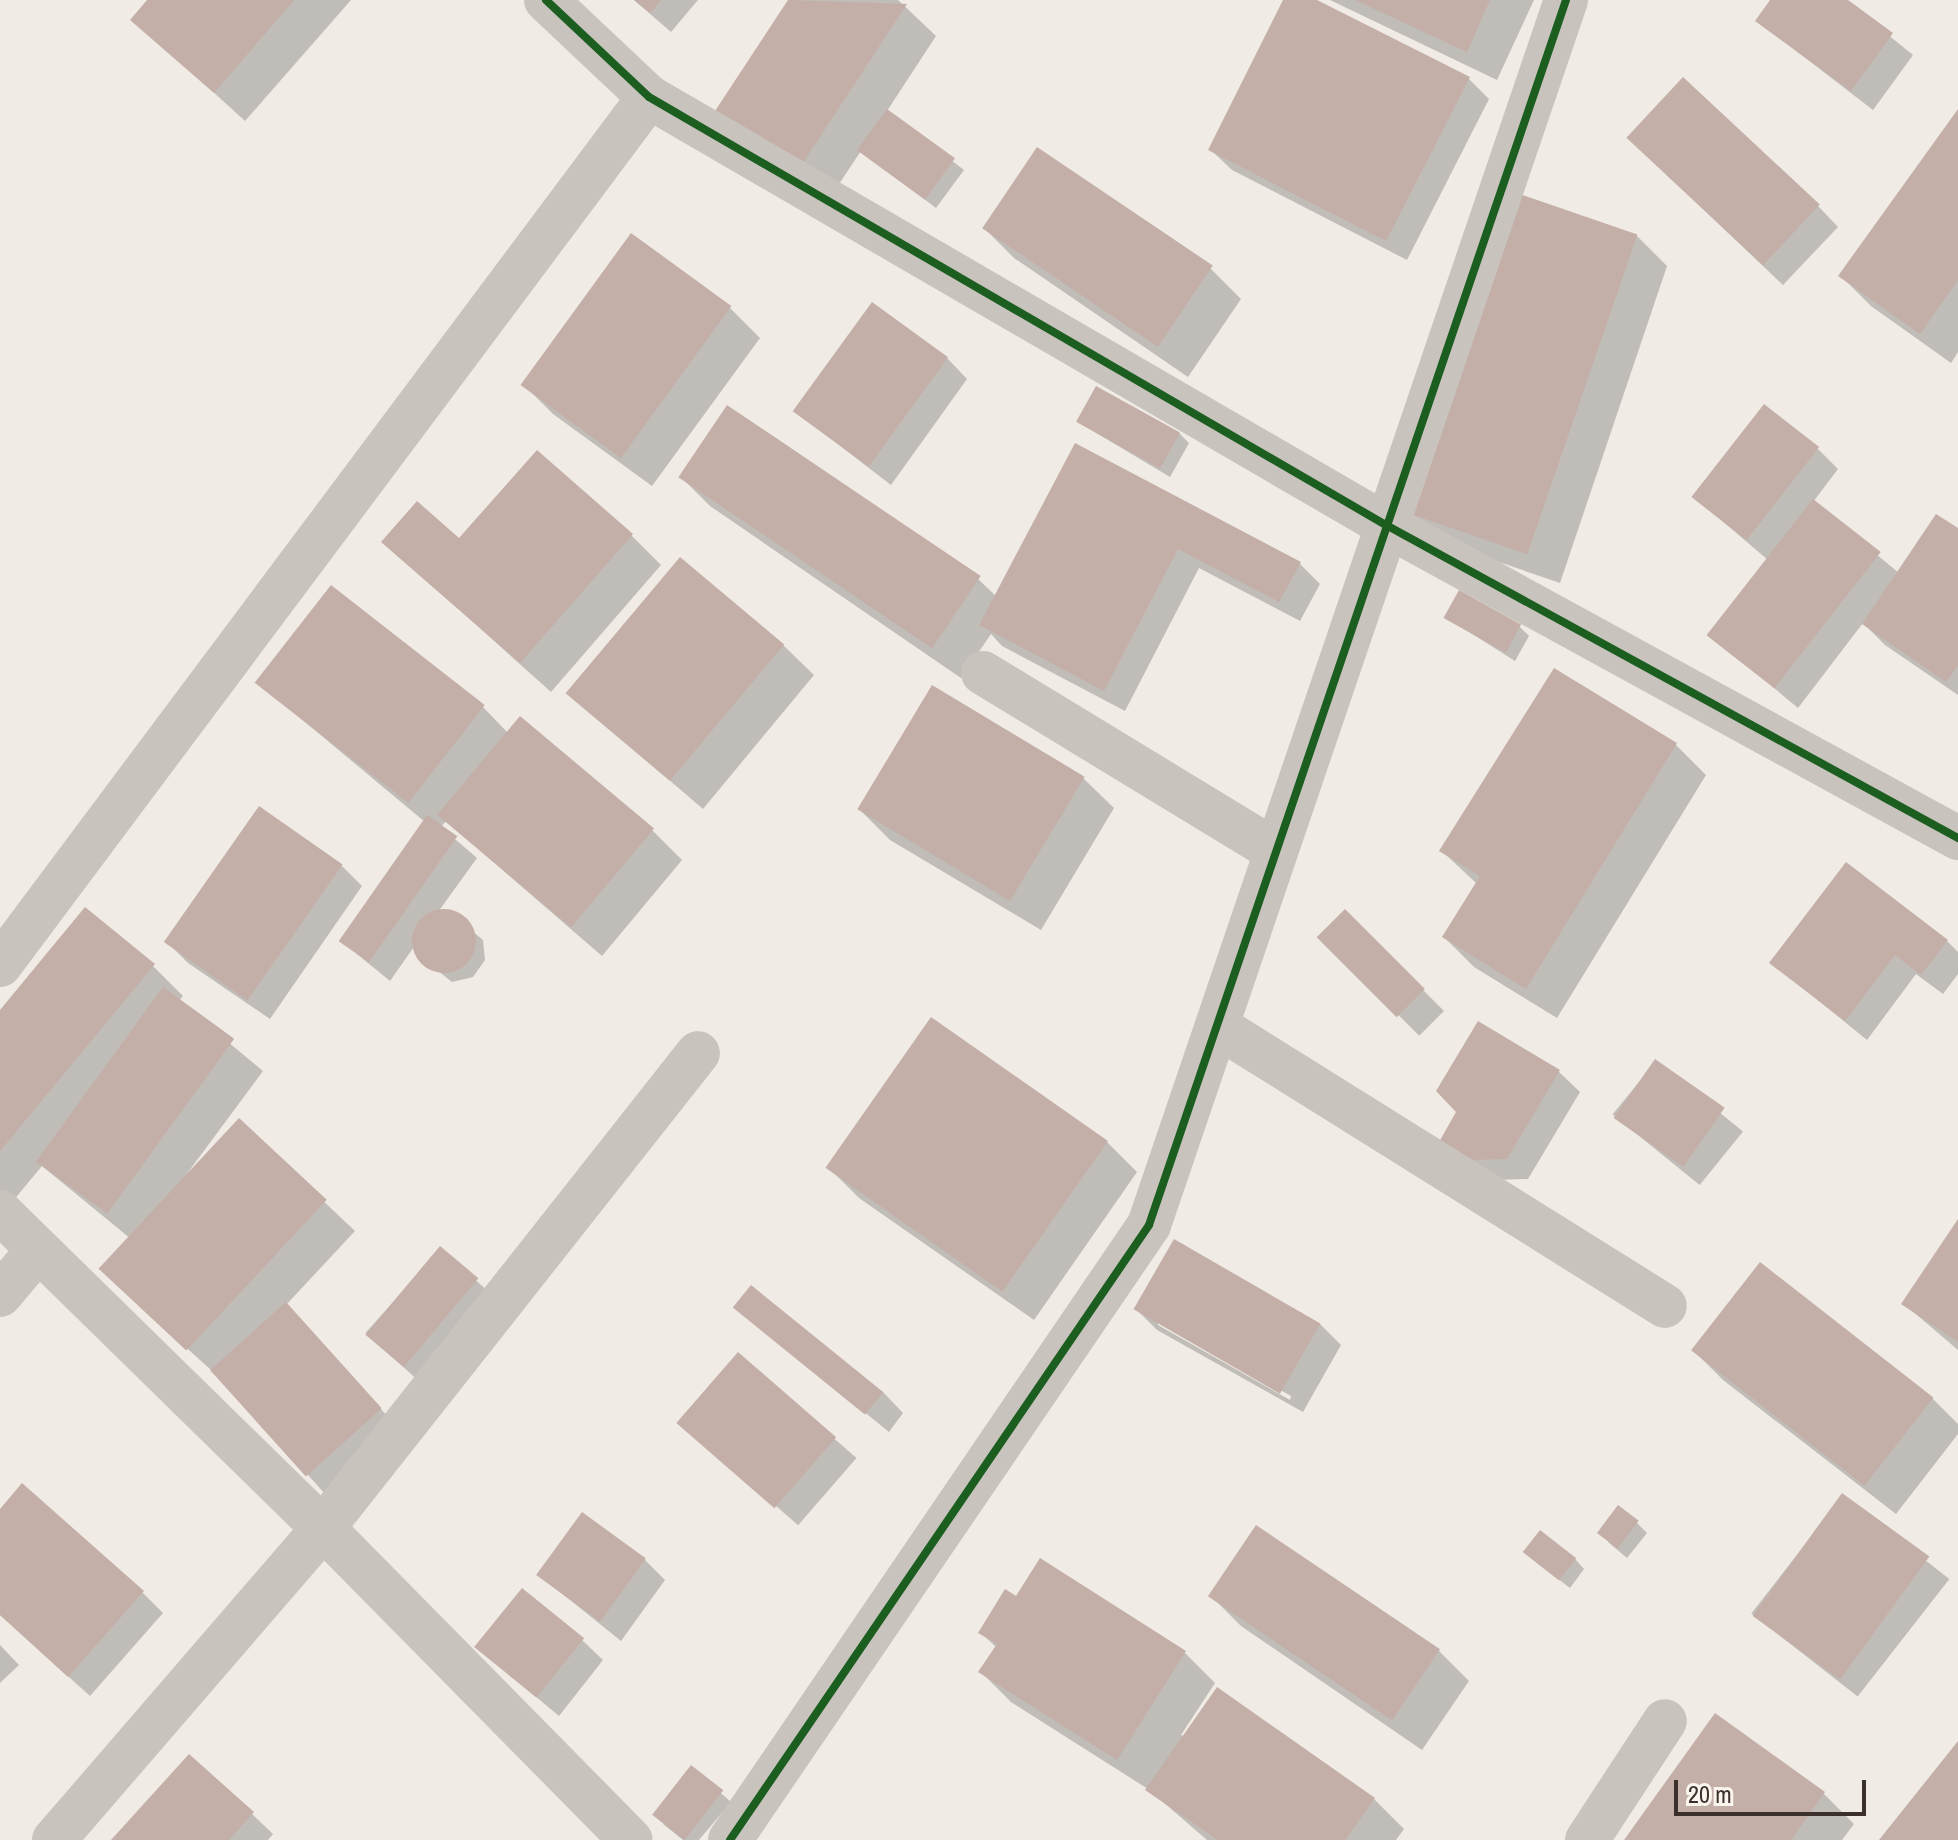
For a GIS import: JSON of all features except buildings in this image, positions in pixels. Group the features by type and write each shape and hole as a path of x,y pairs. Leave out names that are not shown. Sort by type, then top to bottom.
{"street":[{"path":"546,0 649,97 1386,525 1958,838"},
{"path":"730,1840 1149,1225 1566,0"},
{"path":"0,965 649,97"},
{"path":"983,673 1276,851"},
{"path":"1217,1026 1665,1306"},
{"path":"54,1840 323,1528 698,1053"},
{"path":"0,1212 323,1528 631,1840"},
{"path":"0,1295 38,1250"},
{"path":"1587,1840 1665,1721"}],"cycle path":[{"path":"546,0 649,97 1386,525 1958,838"},
{"path":"730,1840 1149,1225 1566,0"}]}
